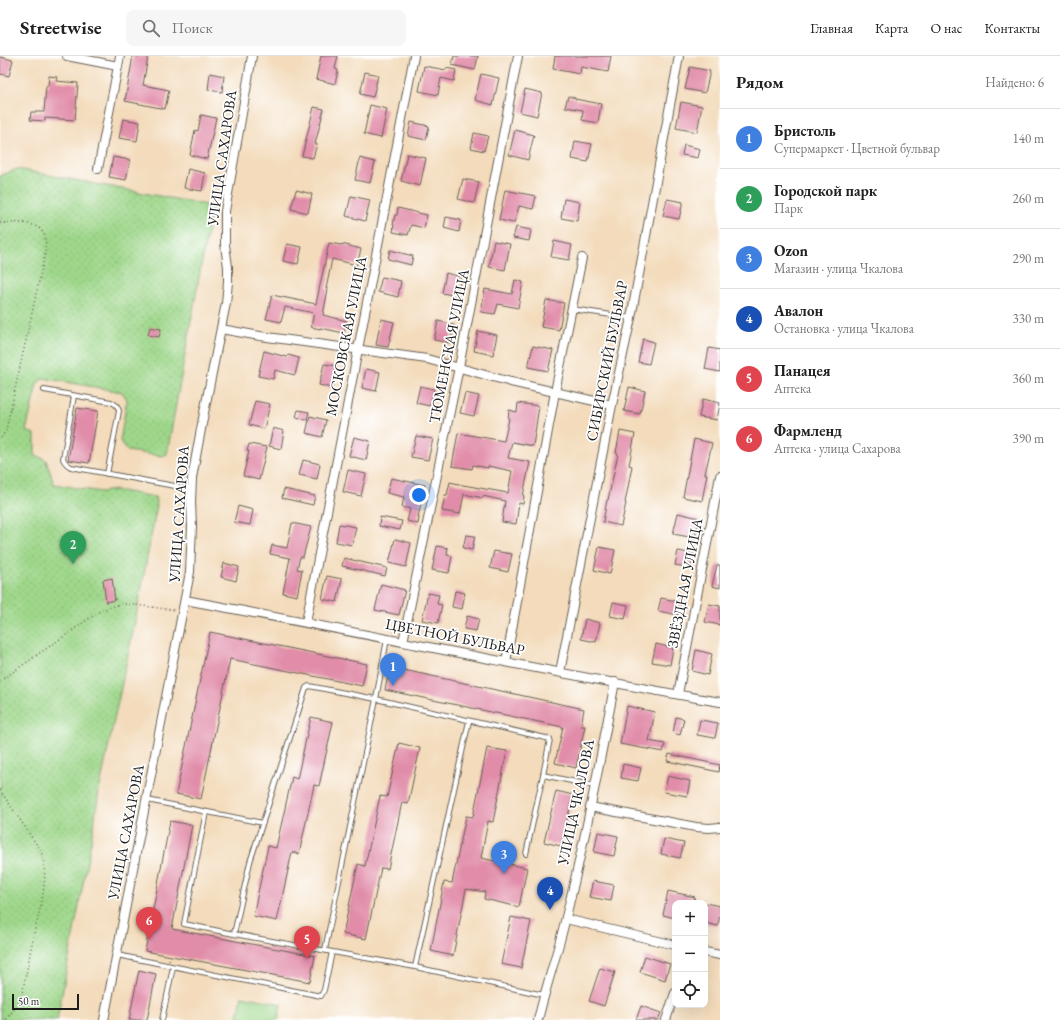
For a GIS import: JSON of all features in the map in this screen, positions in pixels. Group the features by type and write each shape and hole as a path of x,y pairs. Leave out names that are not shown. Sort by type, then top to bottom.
{"street":[{"path":"67,56 118,66"},
{"path":"98,169 120,56"},
{"name":"УЛИЦА САХАРОВА","path":"104,1020 190,572 192,556 191,489 198,445 226,303 228,267 225,246 225,211 252,56"},
{"name":"МОСКОВСКАЯ УЛИЦА","path":"306,622 414,56"},
{"name":"ТЮМЕНСКАЯ УЛИЦА","path":"403,642 459,368 518,56"},
{"name":"СИБИРСКИЙ БУЛЬВАР","path":"560,672 612,404 631,318 678,56"},
{"path":"506,662 555,392 582,258"},
{"path":"221,329 427,359 511,382 612,404"},
{"name":"ЗВЁЗДНАЯ УЛИЦА","path":"678,694 720,476"},
{"name":"ЦВЕТНОЙ БУЛЬВАР","path":"185,600 720,702"},
{"name":"УЛИЦА ЧКАЛОВА","path":"538,1020 566,919 595,786 615,682"},
{"path":"590,808 696,827 720,827"},
{"path":"566,919 672,944"},
{"path":"708,953 720,955"},
{"path":"666,1020 672,1002"}],"lane":[{"path":"572,309 631,318"},
{"path":"44,390 111,402 118,406 119,410 107,474"},
{"path":"74,396 63,459 64,462 71,467 191,489"},
{"path":"324,950 376,699 387,638"},
{"path":"234,934 250,862 306,688 309,686 376,699 550,739 526,854"},
{"path":"415,967 469,721"},
{"path":"543,776 595,786"},
{"path":"146,800 263,823"},
{"path":"206,812 184,924 415,967 544,995"},
{"path":"117,955 321,996 324,990 332,952"},
{"path":"162,1020 173,967"}],"path":[{"path":"0,223 30,224 36,226 42,231 45,237 46,246 6,430 0,440"},
{"path":"0,681 100,611 109,607 120,604 128,604 183,611"},
{"path":"0,790 42,851 45,868 44,886 24,989 18,1005 6,1020"}],"green space":[{"path":"17,169 212,206 167,454 162,456 127,451 120,441 127,399 122,392 43,378 37,384 26,431 35,434 35,455 46,460 54,484 101,492 116,490 155,497 157,505 135,622 99,791 92,837 57,1020 0,1020 0,176"},
{"path":"242,996 281,1004 278,1020 252,1020 238,1017"}],"building":[{"path":"133,56 148,57 143,85 169,90 165,109 125,101"},
{"path":"321,56 338,56 335,69 338,70 335,84 316,79"},
{"path":"454,56 478,56 475,70 452,65"},
{"path":"555,56 611,56 608,72 581,67 580,74 553,69"},
{"path":"0,57 13,60 9,76 0,74"},
{"path":"424,66 446,70 446,68 456,70 454,81 441,78 438,95 419,91"},
{"path":"690,67 710,71 705,93 685,89"},
{"path":"365,72 378,75 373,97 360,94"},
{"path":"210,73 224,76 222,92 208,90"},
{"path":"481,74 499,78 493,105 475,100"},
{"path":"49,76 57,77 56,81 78,83 75,120 45,118 45,121 30,120 31,112 44,112 46,86 48,86"},
{"path":"525,89 542,93 537,116 520,112"},
{"path":"568,96 575,99 601,104 598,123 582,120 583,110 565,107"},
{"path":"681,102 702,106 697,132 676,128"},
{"path":"370,105 387,109 381,138 364,134"},
{"path":"314,107 324,109 313,158 302,156"},
{"path":"201,115 216,118 207,159 190,155 195,130 198,131"},
{"path":"123,119 140,122 137,141 119,138"},
{"path":"411,122 429,126 426,140 408,136"},
{"path":"515,130 534,135 528,160 509,155"},
{"path":"474,133 488,136 484,151 471,148"},
{"path":"575,141 592,144 588,162 572,159"},
{"path":"684,145 700,149 698,158 682,155"},
{"path":"407,154 426,158 420,186 401,181"},
{"path":"113,157 130,160 126,180 109,177"},
{"path":"360,158 375,162 370,183 355,180"},
{"path":"188,169 205,173 202,191 184,188"},
{"path":"463,179 479,182 474,203 458,199"},
{"path":"296,190 312,194 308,213 291,209"},
{"path":"505,190 536,196 533,209 519,206 514,223 499,220"},
{"path":"351,196 370,200 365,221 346,216"},
{"path":"564,199 580,202 577,221 561,218"},
{"path":"667,199 683,202 679,219 663,216"},
{"path":"398,208 427,215 424,228 411,225 408,235 393,232 395,215 397,215"},
{"path":"446,217 461,220 459,232 444,228"},
{"path":"516,227 531,230 529,241 513,238"},
{"path":"494,241 510,244 505,270 489,267"},
{"path":"554,241 572,245 569,260 551,257"},
{"path":"329,243 342,244 361,249 357,265 332,259 323,315 347,321 344,333 311,327 314,313 285,307 281,322 266,319 272,295 316,304"},
{"path":"287,244 302,247 298,264 283,261"},
{"path":"390,250 413,256 411,265 388,259"},
{"path":"446,273 461,277 457,296 442,293"},
{"path":"382,277 401,281 398,297 378,292"},
{"path":"515,280 523,282 518,308 498,304 495,314 481,312 485,289 512,294"},
{"path":"546,300 564,303 559,330 541,327"},
{"path":"381,319 394,322 388,347 376,345"},
{"path":"438,321 454,325 450,343 434,340"},
{"path":"150,327 161,329 159,337 148,335"},
{"path":"478,331 497,335 493,355 474,351"},
{"path":"643,339 654,342 649,364 638,362"},
{"path":"533,346 553,350 548,371 528,367"},
{"path":"709,348 720,350 720,372 705,369"},
{"path":"264,351 287,357 288,355 299,358 295,375 275,370 273,379 258,376"},
{"path":"324,364 337,366 332,388 319,385"},
{"path":"366,369 380,372 376,391 362,388"},
{"path":"420,386 434,389 430,406 416,403"},
{"path":"629,387 645,391 640,414 624,411"},
{"path":"465,393 479,396 474,416 460,413"},
{"path":"703,399 720,403 717,420 699,417"},
{"path":"255,401 270,404 264,429 249,425"},
{"path":"518,403 539,406 533,446 512,442 508,458 530,462 523,496 523,504 519,503 516,524 502,522 505,501 483,496 483,498 464,494 460,514 442,511 445,495 447,495 450,482 508,493 512,471 488,466 488,468 473,465 472,469 452,466 458,433 504,441 509,419 509,410 517,412"},
{"path":"77,408 98,411 89,463 68,460"},
{"path":"298,410 309,412 307,420 296,417"},
{"path":"310,416 326,420 322,437 306,433"},
{"path":"273,428 284,431 281,449 269,446"},
{"path":"620,431 635,434 629,465 632,466 621,526 603,522 618,454 616,453"},
{"path":"416,436 433,439 428,460 411,457"},
{"path":"354,437 370,441 366,460 349,456"},
{"path":"694,439 712,443 705,474 707,474 702,501 683,497"},
{"path":"249,444 267,447 259,480 243,476 249,451 247,451"},
{"path":"303,460 320,464 317,479 299,475"},
{"path":"348,470 366,474 361,496 343,492"},
{"path":"391,478 425,485 418,517 418,524 407,521 410,509 402,507 404,497 387,493"},
{"path":"284,489 315,496 313,505 282,498"},
{"path":"238,506 253,510 250,525 234,522"},
{"path":"678,513 699,518 695,538 673,534"},
{"path":"380,517 402,521 400,530 379,526"},
{"path":"292,523 311,527 303,557 300,557 297,569 302,570 297,596 283,593 290,558 270,554 272,545 287,548"},
{"path":"339,524 356,527 352,545 336,542"},
{"path":"466,535 475,536 472,550 463,548"},
{"path":"395,539 411,543 406,567 389,563"},
{"path":"437,546 448,548 447,555 452,556 449,573 432,570"},
{"path":"599,547 615,550 610,574 594,570"},
{"path":"494,551 512,554 508,572 490,568"},
{"path":"678,551 694,554 691,568 675,565"},
{"path":"344,558 387,568 385,576 342,566"},
{"path":"224,563 239,567 236,581 221,577"},
{"path":"717,565 720,565 720,588 712,586"},
{"path":"327,576 342,579 337,602 322,599"},
{"path":"112,578 115,600 106,602 103,580"},
{"path":"381,584 405,590 399,615 375,610"},
{"path":"455,591 465,593 462,609 452,607"},
{"path":"428,593 439,595 437,604 442,605 438,623 422,620"},
{"path":"661,598 681,602 678,615 658,611"},
{"path":"613,602 628,605 625,619 610,616"},
{"path":"709,604 720,606 720,625 705,622"},
{"path":"467,616 479,619 476,631 464,629"},
{"path":"585,619 600,623 596,642 581,639"},
{"path":"210,632 367,664 362,686 230,659 201,799 176,794"},
{"path":"656,644 673,648 670,665 652,662"},
{"path":"696,650 712,654 708,675 692,671"},
{"path":"390,667 584,709 581,726 585,726 576,768 555,763 563,727 385,690"},
{"path":"627,706 655,712 649,741 665,744 663,752 620,744"},
{"path":"311,717 333,722 319,786 314,785 299,854 292,852 277,921 253,916 268,846 276,848 292,777 297,779"},
{"path":"676,717 684,719 680,735 673,733"},
{"path":"700,720 718,723 715,738 697,735"},
{"path":"399,743 420,748 408,804 402,802 388,869 381,868 366,939 343,934 358,864 365,866 380,796 387,797"},
{"path":"487,748 507,751 493,822 488,821 481,858 527,868 519,907 484,899 485,892 466,889 453,956 431,951 444,882 452,883 466,816 473,817"},
{"path":"669,754 720,765 719,772 667,761"},
{"path":"623,764 641,768 638,781 621,778"},
{"path":"668,776 690,781 687,796 664,792"},
{"path":"556,791 573,795 561,846 544,842"},
{"path":"170,821 192,825 172,929 315,956 310,982 145,951"},
{"path":"598,832 618,836 614,856 594,852"},
{"path":"664,839 684,843 680,858 661,854"},
{"path":"593,881 614,885 611,901 589,897"},
{"path":"668,891 695,897 694,900 672,900 672,917 663,915"},
{"path":"708,904 720,906 718,926 708,924"},
{"path":"511,917 531,921 521,968 501,964"},
{"path":"645,956 670,964 665,980 640,972"},
{"path":"600,968 615,972 604,1006 589,1001"},
{"path":"139,970 156,974 147,1020 129,1020"},
{"path":"641,1006 661,1013 658,1020 636,1020"}],"place":[{"name":"Городской парк","path":"73,564"},
{"name":"Бристоль","path":"393,686"},
{"name":"Ozon","path":"504,874"},
{"name":"Авалон","path":"550,910"},
{"name":"Фармленд","path":"149,940"},
{"name":"Панацея","path":"307,959"}]}
